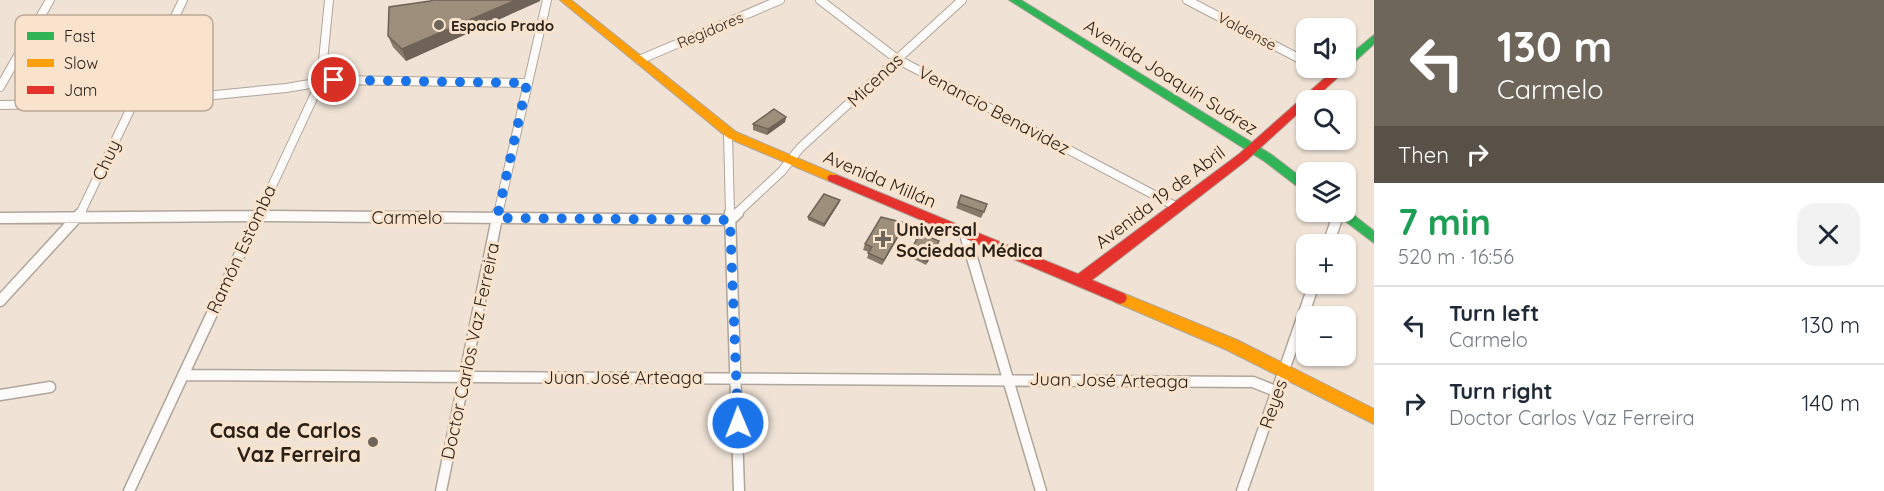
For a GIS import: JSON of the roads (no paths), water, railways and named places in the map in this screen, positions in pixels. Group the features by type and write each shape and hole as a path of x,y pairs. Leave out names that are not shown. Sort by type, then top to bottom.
{"street":[{"path":"41,15 50,0"},
{"name":"Chuy","path":"176,15 183,0"},
{"name":"Ramón Estomba","path":"129,491 321,81 328,0"},
{"name":"Doctor Carlos Vaz Ferreira","path":"441,491 497,218 547,0"},
{"name":"Avenida Millán","path":"566,0 728,133 1285,369 1374,417"},
{"name":"Regidores","path":"639,60 780,0"},
{"name":"Venancio Benavidez","path":"820,0 897,59 1177,207"},
{"name":"Micenas","path":"790,161 800,148 962,0"},
{"name":"Avenida Joaquín Suárez","path":"1014,0 1252,149 1296,180"},
{"name":"Valdense","path":"1187,0 1296,58"},
{"path":"1356,55 1374,38"},
{"path":"0,87 15,61"},
{"name":"Avenida 19 de Abril","path":"1080,281 1252,149 1330,78"},
{"path":"213,95 286,88 341,79 527,83"},
{"path":"0,105 15,105"},
{"name":"Chuy","path":"0,300 79,218 129,111"},
{"path":"728,133 739,491"},
{"path":"730,220 790,161"},
{"name":"Carmelo","path":"0,218 256,216 730,220"},
{"path":"1352,222 1374,238"},
{"path":"965,234 1041,491"},
{"name":"Reyes","path":"1242,491 1311,294"},
{"name":"Juan José Arteaga","path":"183,375 1253,382 1278,392"},
{"path":"0,394 50,387"}],"place":[{"name":"Espacio Prado","path":"439,25"},
{"name":"Universal Sociedad Médica","path":"883,239"},
{"name":"Casa de Carlos Vaz Ferreira","path":"373,442"}]}
